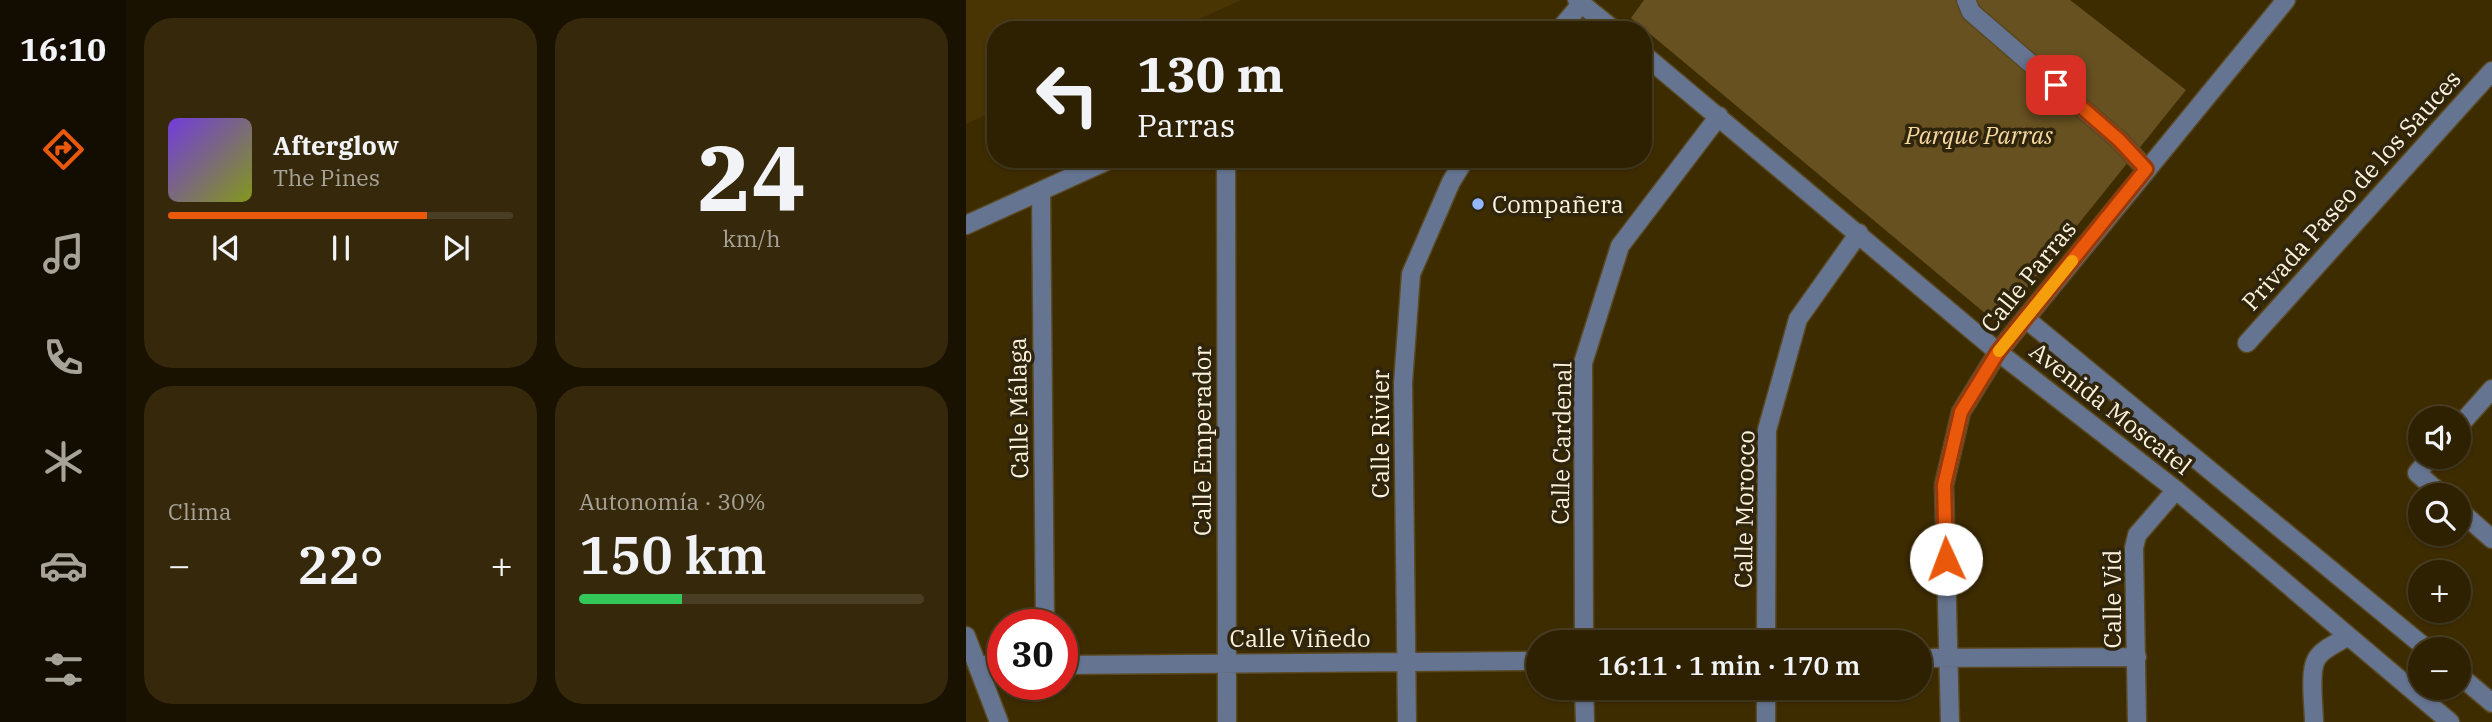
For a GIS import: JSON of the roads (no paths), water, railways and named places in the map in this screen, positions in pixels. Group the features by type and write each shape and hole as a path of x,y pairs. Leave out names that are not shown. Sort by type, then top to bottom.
{"street":[{"path":"1966,0 1971,12 2119,140 2146,169"},
{"name":"Calle Parras","path":"1950,722 1944,485 1961,412 1998,352 2287,0"},
{"path":"1565,21 1579,1 1603,21"},
{"name":"Avenida Moscatel","path":"1652,61 1998,352 2176,490 2450,722"},
{"name":"Privada Paseo de los Sauces","path":"2247,343 2492,71"},
{"name":"Calle Cardenal","path":"1584,630 1583,363 1620,246 1719,116"},
{"path":"966,225 1091,168"},
{"name":"Calle Emperador","path":"1226,168 1227,722"},
{"name":"Calle Rivier","path":"1407,722 1403,383 1411,274 1460,168"},
{"name":"Calle Málaga","path":"1041,191 1045,609"},
{"name":"Calle Morocco","path":"1766,630 1767,430 1798,319 1859,233"},
{"name":"Avenida Moscatel","path":"2026,318 2412,637"},
{"path":"2471,413 2492,389"},
{"path":"2420,469 2417,473 2428,483"},
{"name":"Calle Vid","path":"2137,722 2134,548 2137,535 2176,490"},
{"path":"2471,521 2492,539"},
{"path":"966,636 999,722"},
{"path":"2314,722 2313,673 2316,660 2347,637"},
{"path":"1932,658 2137,657"},
{"name":"Calle Viñedo","path":"1078,665 1526,661"},
{"path":"977,665 987,665"},
{"path":"2471,685 2492,703"},
{"path":"1584,700 1585,722"},
{"path":"1766,700 1766,722"}],"place":[{"name":"Compañera","path":"1478,204"}],"park label":[{"name":"Parque Parras","path":"1979,135"}]}
